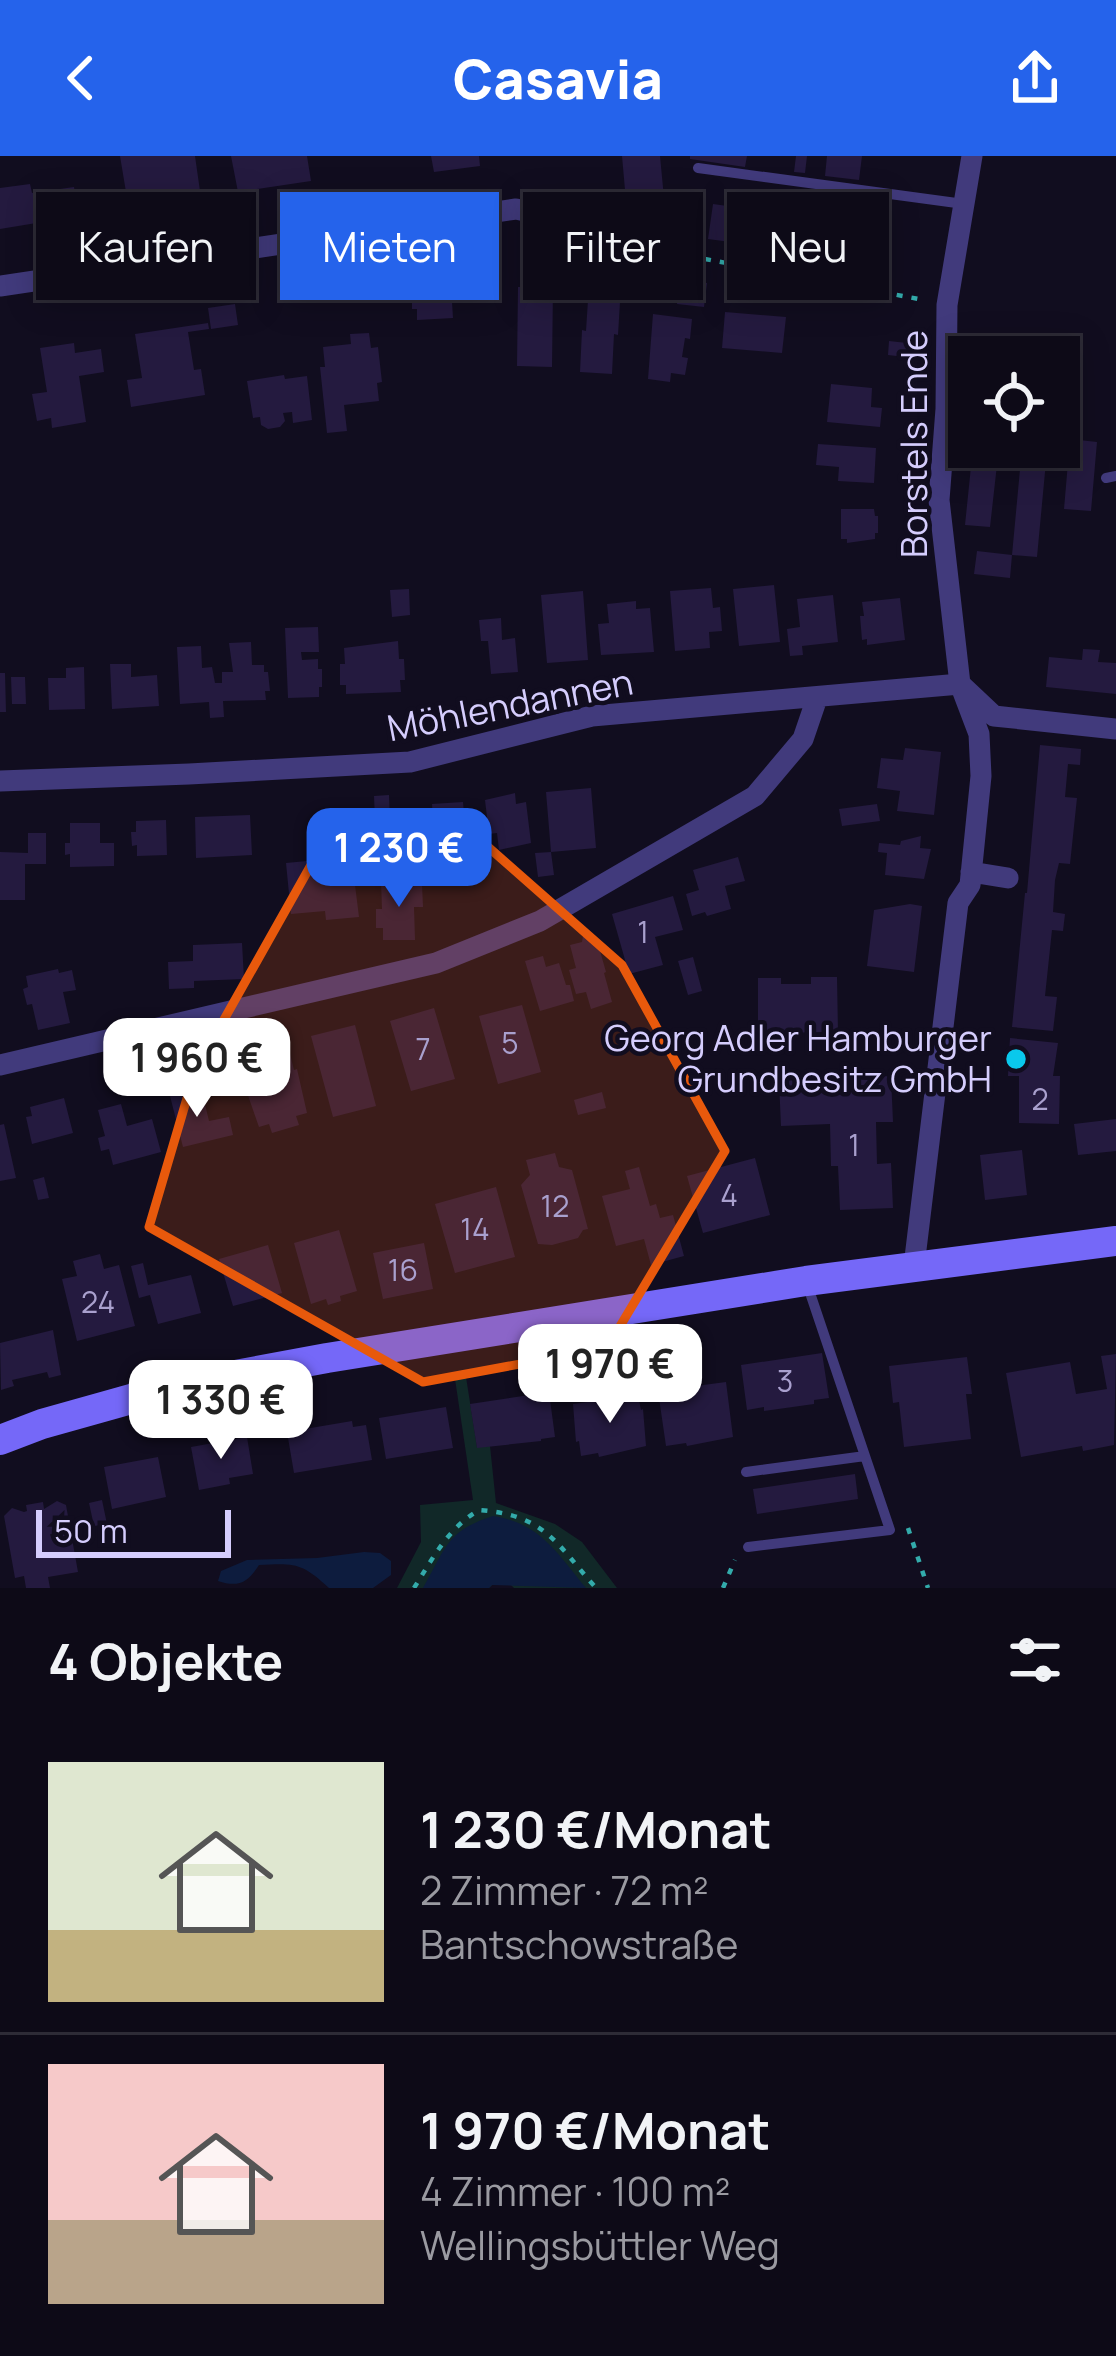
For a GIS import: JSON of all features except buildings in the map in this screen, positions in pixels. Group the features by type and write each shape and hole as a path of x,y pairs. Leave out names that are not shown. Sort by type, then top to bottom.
{"main road":[{"path":"0,1440 202,1381 350,1354 806,1280 1116,1240"}],"street":[{"name":"Borstels Ende","path":"914,1266 958,903 970,886 981,776 979,734 960,684 939,500 947,305 972,156"},
{"path":"0,286 523,211"},
{"path":"960,684 994,716 1116,729"},
{"name":"Möhlendannen","path":"0,781 410,762 592,716 960,684"},
{"path":"0,1065 436,963 541,921 755,796 803,739 817,698"},
{"path":"971,872 1008,878"}],"lane":[{"path":"698,168 964,204"},
{"path":"748,1547 890,1530 806,1280"},
{"path":"746,1472 865,1456"}],"path":[{"path":"703,258 947,305"},
{"path":"414,1588 446,1537 479,1510 537,1524 596,1588"},
{"path":"723,1588 733,1562 748,1547"}],"highlighted area":[{"path":"479,839 622,965 725,1151 607,1348 423,1382 149,1227 195,1071 311,865"}],"green space":[{"path":"466,1377 477,1447 490,1446 496,1503 555,1524 582,1542 617,1588 397,1588 421,1542 420,1505 473,1500 455,1379"}],"water":[{"path":"493,1516 535,1533 586,1588 423,1588 456,1535"},
{"path":"380,1553 391,1561 391,1575 373,1588 329,1588 305,1569 282,1564 259,1565 237,1583 218,1581 221,1571 247,1560"}],"place":[{"name":"Georg Adler Hamburger Grundbesitz GmbH","path":"1016,1059"}]}
